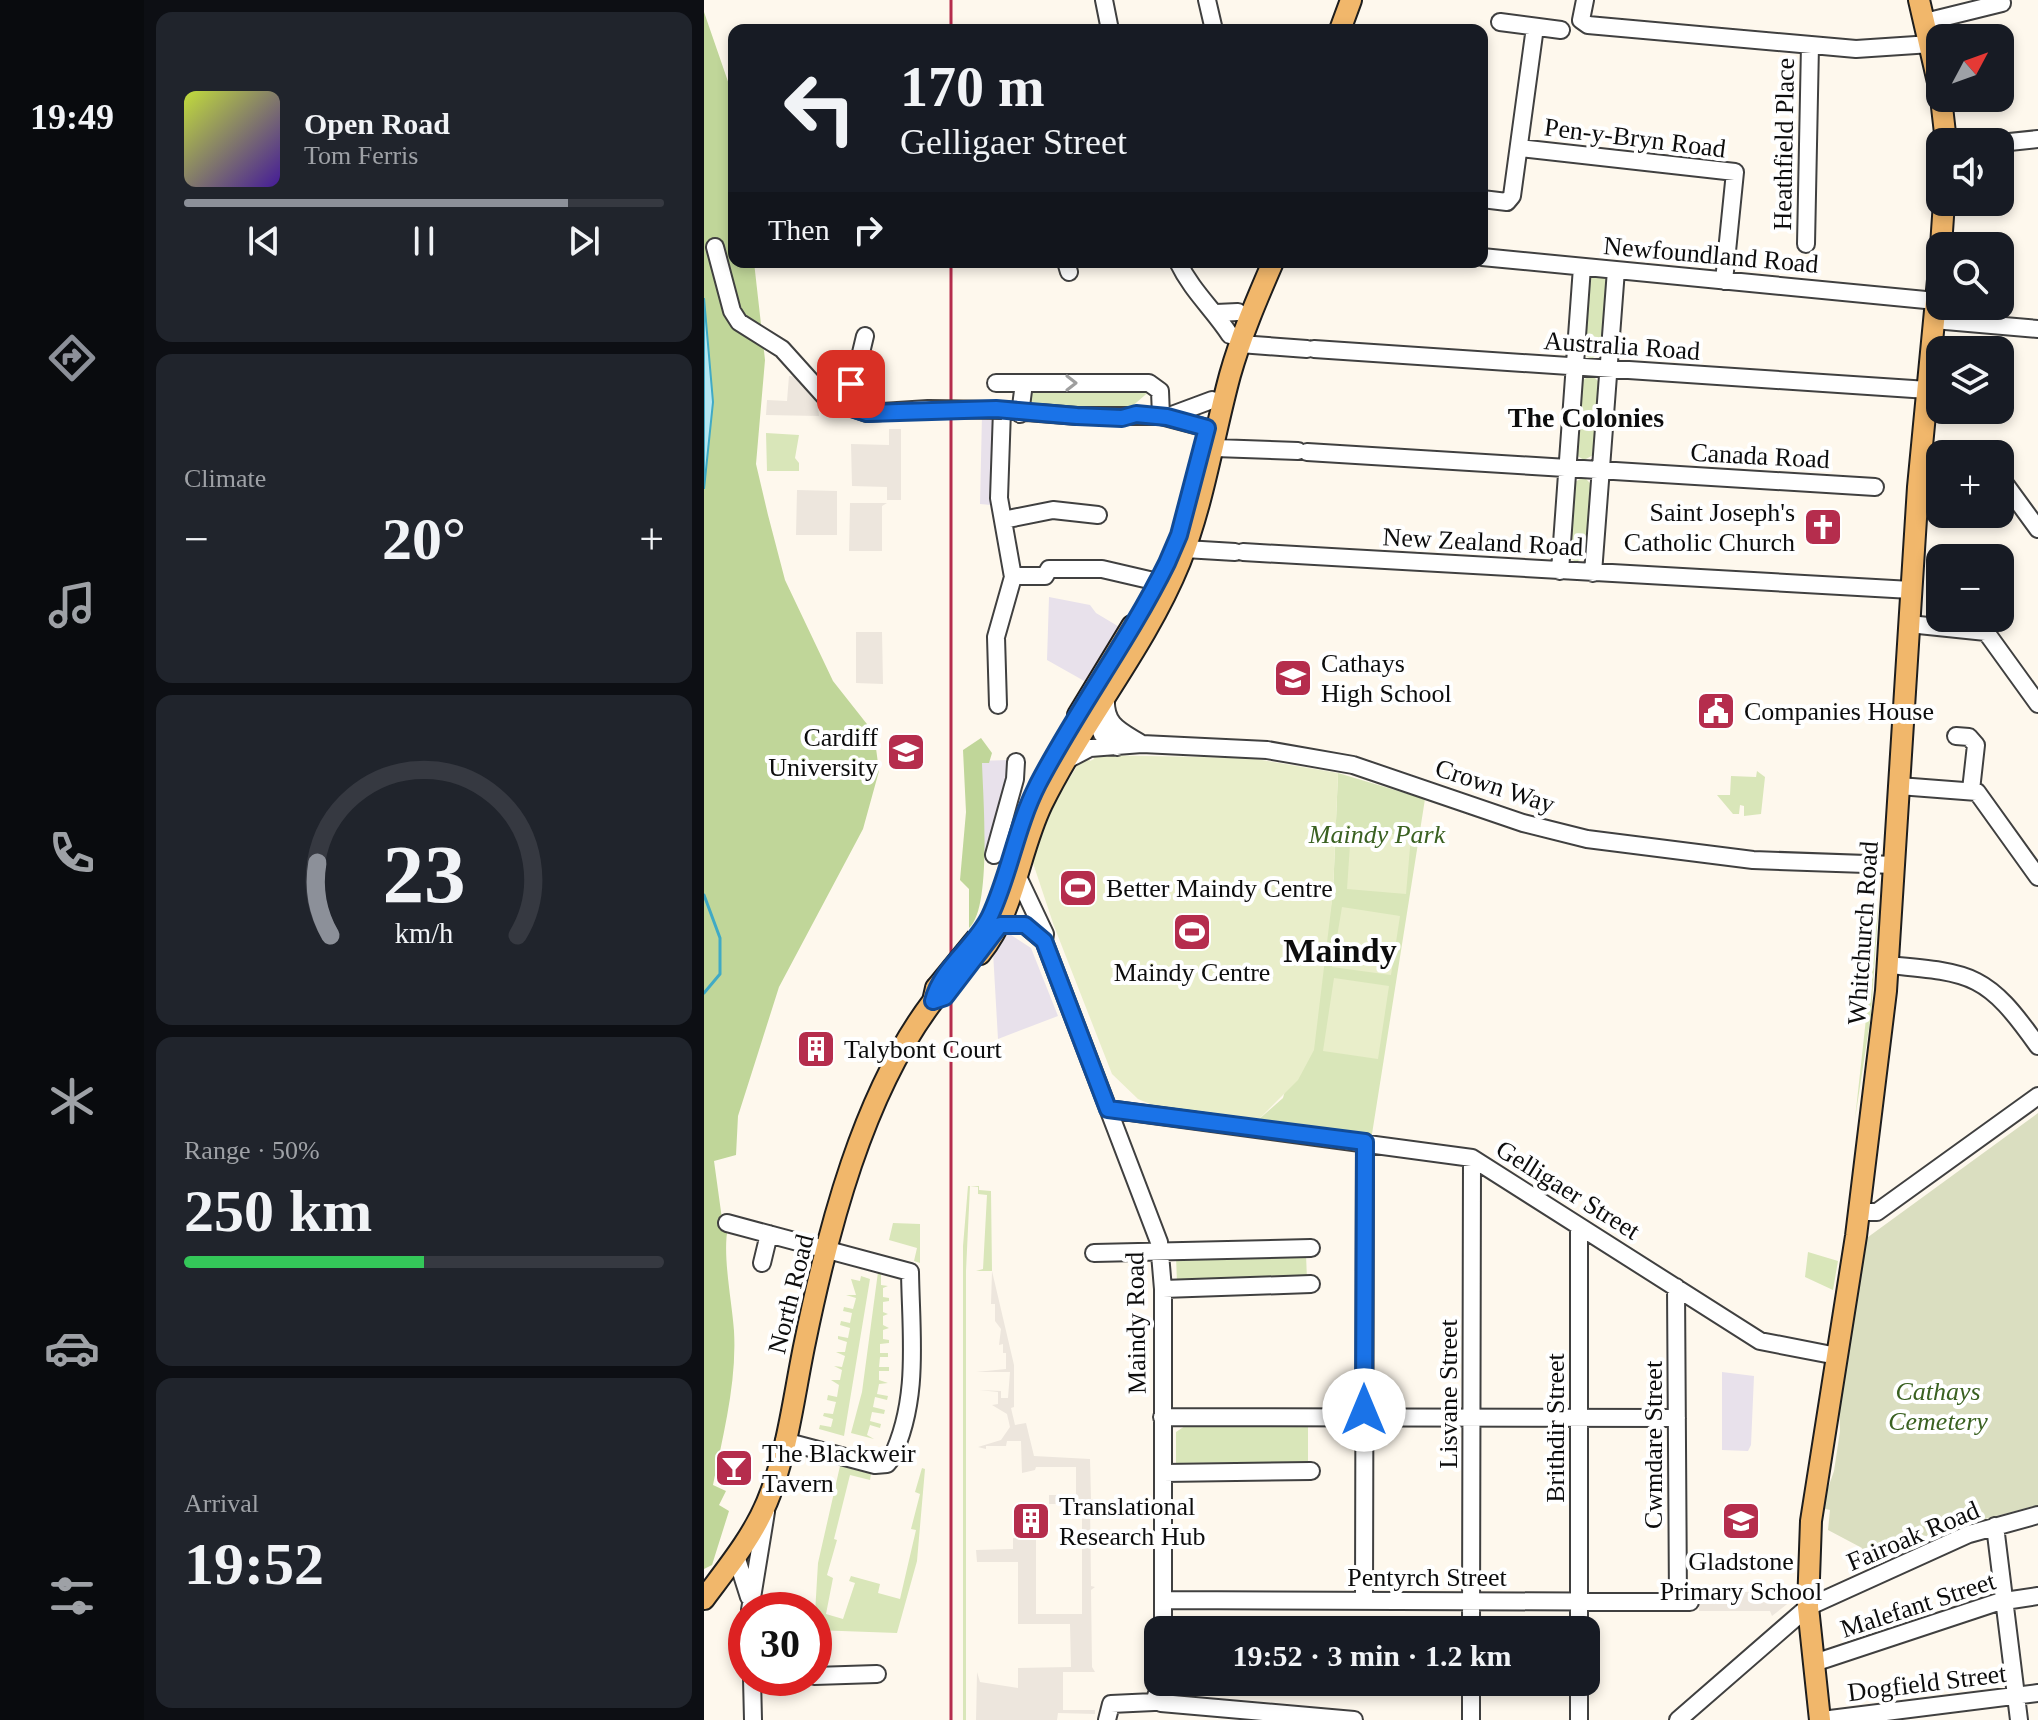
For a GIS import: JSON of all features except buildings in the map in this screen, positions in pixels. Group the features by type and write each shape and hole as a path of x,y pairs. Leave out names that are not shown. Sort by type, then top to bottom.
{"main road":[{"path":"1342,24 1351,0"},
{"path":"1356,24 1364,0"},
{"path":"1919,0 1926,26"},
{"name":"North Road","path":"704,1599 736,1556 769,1499 828,1249 877,1098 928,1007 945,997 978,946 998,897 1012,822 1166,591 1185,549 1235,340 1238,312 1256,268"},
{"name":"North Road","path":"1235,340 1270,268"},
{"name":"Whitchurch Road","path":"1821,1720 1808,1607 1811,1521 1859,1212 1888,965 1911,590 1926,414"},
{"name":"North Road","path":"978,946 1000,925 1036,817 1093,716 1098,696 1158,582 1179,535 1213,424"}],"street":[{"path":"1104,0 1109,24"},
{"path":"1207,0 1213,24"},
{"path":"1585,0 1581,20 1588,25 1856,49 1926,44"},
{"path":"1925,22 2002,3"},
{"path":"1500,22 1561,30"},
{"path":"1488,199 1511,200 1535,27"},
{"name":"Heathfield Place","path":"1806,244 1810,45"},
{"path":"2014,142 2038,139"},
{"name":"Pen-y-Bryn Road","path":"1519,148 1735,172 1724,281"},
{"path":"715,247 728,299 739,322 782,349 827,399 848,407 867,413 928,409 1002,410 1020,414 1170,415 1213,424"},
{"name":"Newfoundland Road","path":"1488,258 1724,281 1926,309"},
{"path":"1560,571 1582,267"},
{"path":"1181,268 1194,292 1216,313 1235,340"},
{"path":"1593,573 1616,270"},
{"path":"1216,313 1238,312"},
{"name":"Newfoundland Road","path":"1989,320 2038,329"},
{"path":"848,407 865,336"},
{"name":"Australia Road","path":"1235,340 1310,349 1926,390"},
{"path":"996,383 1149,383 1160,391 1170,415"},
{"path":"1020,414 1024,383"},
{"path":"998,705 996,637 1013,577 999,492 1002,410"},
{"path":"1170,415 1213,424"},
{"name":"Canada Road","path":"1213,424 1302,452 1875,487"},
{"path":"2014,491 2032,508 2038,529"},
{"path":"1003,520 1053,510 1098,515"},
{"name":"New Zealand Road","path":"1185,549 1911,590"},
{"path":"1019,576 1045,576 1049,569 1107,571 1158,582"},
{"path":"1909,624 1986,632 2038,704"},
{"path":"1098,696 1114,727 1142,744"},
{"path":"1093,716 1106,739 1117,747"},
{"path":"1956,736 1969,737 1976,745 1971,790"},
{"name":"Crown Way","path":"1065,761 1090,748 1142,744 1267,750 1330,760 1382,774 1523,823 1587,839 1753,860 1894,871"},
{"path":"994,855 1012,822 1016,762"},
{"path":"1899,786 1977,792 2038,877"},
{"name":"Maindy Road","path":"1018,877 1033,903 1044,941 1161,1250 1163,1616"},
{"path":"1000,925 1025,925 1044,941"},
{"path":"1888,965 1955,972 1981,981 2006,1002 2038,1046"},
{"path":"1859,1212 1877,1212 2038,1096"},
{"name":"Gelligaer Street","path":"1108,1109 1472,1158 1765,1343 1837,1356"},
{"path":"1364,1601 1365,1142"},
{"name":"Lisvane Street","path":"1471,1616 1472,1158"},
{"path":"727,1223 910,1272 913,1378 907,1424 891,1459 882,1466 784,1441"},
{"name":"Brithdir Street","path":"1579,1226 1579,1616"},
{"path":"762,1263 769,1234"},
{"path":"1094,1253 1311,1248"},
{"path":"1163,1289 1311,1284"},
{"name":"Cwmdare Street","path":"1676,1287 1684,1602"},
{"path":"1162,1417 1677,1418"},
{"path":"1163,1473 1311,1471"},
{"path":"752,1592 769,1499"},
{"name":"Fairoak Road","path":"1678,1720 1808,1607 1943,1545 1995,1526 2038,1515"},
{"path":"1995,1526 2019,1720"},
{"path":"736,1556 746,1592"},
{"name":"Malefant Street","path":"1814,1663 2004,1601 2038,1596"},
{"name":"Pentyrch Street","path":"1163,1600 1684,1602"},
{"path":"832,1675 877,1674"},
{"name":"Dogfield Street","path":"1821,1720 2038,1693"},
{"path":"752,1696 753,1720"},
{"path":"1157,1700 1158,1696"},
{"path":"1471,1696 1471,1720"},
{"path":"1579,1696 1579,1720"},
{"path":"1107,1720 1111,1704 1157,1700 1215,1713 1354,1720"}],"shaded area":[{"path":"789,376 802,377 817,398 819,416 766,415 767,400 787,401"},
{"path":"982,415 995,416 991,505 980,504"},
{"path":"889,429 901,429 901,500 887,500 887,487 852,486 851,444 889,445"},
{"path":"797,490 837,491 837,535 796,535"},
{"path":"850,503 887,503 882,506 882,551 849,551"},
{"path":"1049,597 1090,605 1096,613 1121,628 1086,682 1047,660"},
{"path":"856,632 882,632 883,684 856,683"},
{"path":"1008,760 1008,779 987,857 979,850 979,761"},
{"path":"1008,933 1031,948 1058,1016 998,1039 993,952"},
{"path":"992,1271 1014,1365 1014,1407 1011,1408 1015,1425 1026,1423 1034,1456 1090,1459 1091,1499 1095,1500 1090,1503 1091,1586 1095,1587 1091,1590 1092,1667 1095,1672 1063,1672 1063,1710 1095,1710 1095,1714 1058,1713 1057,1720 976,1720 977,1672 980,1682 1018,1688 1018,1668 1071,1667 1070,1624 1018,1624 1018,1562 977,1562 976,1550 1013,1549 1013,1538 1036,1539 1036,1614 1082,1614 1082,1504 1049,1504 1049,1495 1076,1495 1076,1467 1036,1467 1022,1473 1021,1441 1007,1441 1006,1446 986,1446 986,1449 978,1447 1001,1440 1010,1427 1007,1414 992,1405 998,1404 998,1392 979,1390 1001,1391 1001,1398 1008,1398 1010,1372 976,1372 1006,1369 1006,1353 1003,1353 1003,1344 999,1345 1001,1329 995,1321 995,1304 991,1304"},
{"path":"1722,1372 1754,1376 1751,1445 1748,1451 1722,1450"},
{"path":"1795,1586 1791,1601 1772,1616 1770,1611 1699,1611 1698,1592 1788,1592"}],"green space":[{"path":"704,12 728,82 728,268 755,268 765,360 756,464 785,580 833,681 874,733 879,771 863,829 779,987 738,1116 736,1155 714,1161 722,1219 728,1227 727,1264 734,1350 728,1408 713,1485 726,1491 719,1505 729,1511 712,1565 704,1569 704,489 713,402 704,298"},
{"path":"1596,274 1602,275 1609,284 1604,351 1591,359 1583,354 1588,280"},
{"path":"1592,375 1602,385 1597,453 1584,460 1576,455 1581,381"},
{"path":"1032,389 1152,389 1129,409 1121,410 1045,407 1026,400"},
{"path":"766,433 799,435 795,458 799,471 767,471"},
{"path":"1584,477 1594,487 1589,555 1576,562 1568,557 1573,483"},
{"path":"981,738 992,753 989,763 982,763 983,876 981,899 969,928 969,889 960,880 966,812 963,750"},
{"name":"Maindy Centre","path":"1094,755 1250,758 1338,773 1333,893 1314,1050 1298,1080 1258,1120 1155,1106 1138,1099 1112,1074 1054,926 1032,860 1055,802 1077,766 1088,756 1090,761 1094,759"},
{"path":"1757,771 1765,777 1761,814 1744,816 1744,806 1740,805 1739,814 1733,814 1717,795 1730,795 1731,776 1756,777"},
{"name":"Maindy Park","path":"1338,773 1425,799 1372,1134 1258,1120 1283,1098 1326,938 1333,893"},
{"path":"1351,830 1411,836 1406,894 1347,889"},
{"path":"1879,900 1871,1015 1855,1119"},
{"path":"1342,907 1400,916 1391,975 1332,967"},
{"path":"1334,978 1389,986 1378,1059 1323,1051"},
{"name":"Cathays Cemetery","path":"2038,1113 2038,1505 1974,1522 1903,1552 1896,1549 1871,1567 1862,1548 1828,1530 1830,1510 1821,1508 1834,1471 1840,1431 1839,1400 1864,1240"},
{"path":"968,1186 966,1720 963,1720 963,1246"},
{"path":"970,1186 979,1186 979,1190 991,1191 992,1271 976,1271 983,1269 987,1195 978,1194 978,1187"},
{"path":"893,1223 920,1224 920,1263 914,1261 917,1248 889,1240"},
{"path":"1808,1252 1838,1261 1833,1290 1805,1277"},
{"path":"1306,1254 1307,1280 1177,1283 1176,1256"},
{"path":"878,1272 881,1273 881,1285 888,1286 883,1288 883,1297 889,1298 889,1301 883,1302 883,1312 888,1314 883,1316 883,1325 889,1328 883,1330 883,1339 889,1340 889,1343 880,1344 880,1353 888,1353 888,1357 880,1357 879,1367 889,1367 889,1371 879,1371 879,1380 888,1383 879,1384 877,1394 888,1396 887,1400 875,1397 873,1407 885,1410 884,1414 872,1412 870,1421 881,1424 880,1428 870,1425 867,1435 874,1439 851,1433 862,1392"},
{"path":"861,1276 870,1279 844,1436 819,1429 820,1425 831,1427 833,1419 823,1416 824,1413 833,1414 836,1402 827,1400 828,1395 837,1397 839,1385 831,1380 840,1380 842,1370 834,1366 842,1367 845,1356 836,1352 845,1352 847,1342 838,1339 838,1336 848,1338 850,1328 840,1325 841,1321 850,1323 852,1313 843,1311 844,1307 853,1309 856,1298 846,1295 856,1295 851,1279 860,1281"},
{"path":"1185,1426 1308,1426 1308,1462 1176,1463 1176,1432"},
{"path":"840,1466 871,1474 870,1480 850,1475 827,1575 833,1578 830,1592 816,1592 818,1563"},
{"path":"922,1468 925,1469 917,1561 897,1633 832,1631 832,1616 843,1619 855,1583 849,1581 851,1576 880,1584 878,1593 900,1599 916,1530 911,1529 920,1494 915,1492"}],"water":[{"path":"704,298 713,402 704,489"}],"waterway":[{"path":"704,895 720,938 720,974 704,993"}],"railway":[{"path":"951,0 951,24"},
{"path":"951,268 951,1720"}],"place":[{"name":"Saint Joseph's Catholic Church","path":"1823,527"},
{"name":"Cathays High School","path":"1293,678"},
{"name":"Companies House","path":"1716,711"},
{"name":"Cardiff University","path":"906,752"},
{"name":"Better Maindy Centre","path":"1078,888"},
{"name":"Maindy Centre","path":"1192,932"},
{"name":"Talybont Court","path":"816,1049"},
{"name":"The Blackweir Tavern","path":"734,1468"},
{"name":"Translational Research Hub","path":"1031,1521"},
{"name":"Gladstone Primary School","path":"1741,1521"}],"district":[{"name":"The Colonies","path":"1586,417"},
{"name":"Maindy","path":"1340,950"}],"route":[{"path":"851,384 848,407 867,413 996,409 1020,414 1122,418 1136,414 1167,417 1207,428 1179,535 1167,563 1029,801 998,897 985,926 936,988 933,1001 945,997 1000,925 1025,925 1044,941 1108,1109 1365,1142 1364,1410"}]}
